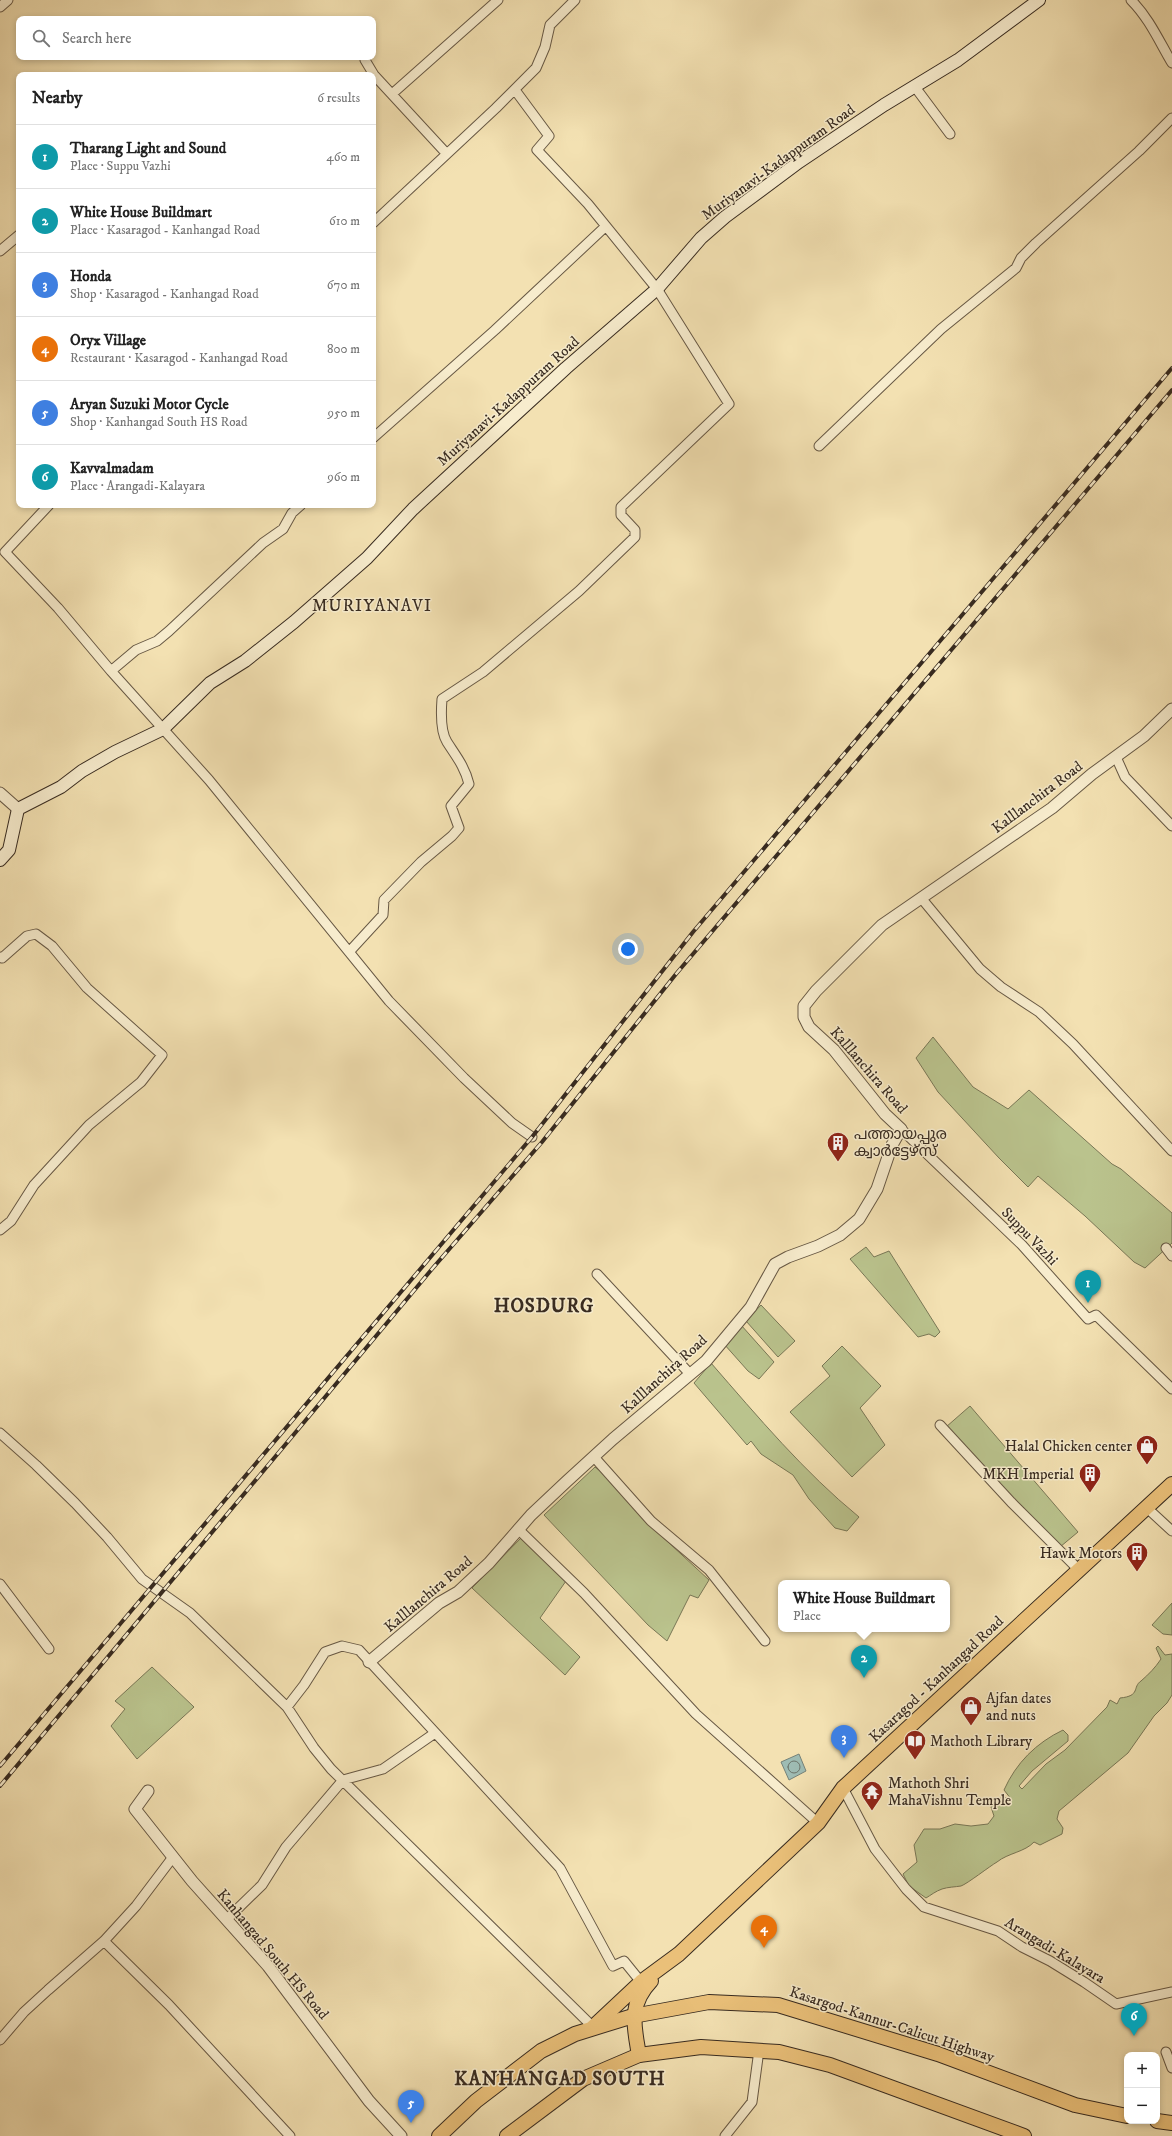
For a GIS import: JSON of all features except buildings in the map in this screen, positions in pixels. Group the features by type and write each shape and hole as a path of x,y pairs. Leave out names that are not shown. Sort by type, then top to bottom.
{"main road":[{"name":"Muriyanavi-Kadappuram Road","path":"18,809 61,787 82,771 115,752 163,729 210,683 245,661 294,622 350,573 419,504 566,368 657,289 701,238 725,217 799,162 958,60 1039,0"},
{"path":"0,860 9,850 18,809"},
{"name":"Kasaragod - Kanhangad Road","path":"639,2055 633,2016 637,2001 648,1985 678,1954 818,1823 843,1788 1172,1484"},
{"name":"Kasaragod - Kanhangad Road","path":"593,2027 641,1982 678,1954"},
{"name":"Kasargod-Kannur-Calicut Highway","path":"440,2136 476,2101 541,2051 593,2027 633,2016 709,2002 778,2005 938,2054 1075,2105 1124,2115"},
{"path":"508,2136 583,2078 639,2055 700,2047 779,2052 838,2067 1024,2136"},
{"path":"1160,2121 1172,2123"}],"street":[{"path":"392,94 498,0"},
{"path":"376,220 515,90 536,68 545,47 550,25 575,0"},
{"path":"1131,0 1140,9 1172,63"},
{"path":"365,60 372,72"},
{"path":"376,77 446,153"},
{"path":"915,87 950,134"},
{"path":"349,952 383,915 384,900 421,862 452,836 459,828 451,806 469,784 467,775 455,751 446,741 441,712 442,699 483,672 579,591 635,538 635,530 622,515 621,507 729,404 657,289 606,226 537,150 549,136 515,90"},
{"path":"819,446 941,329 1016,268 1021,258 1036,243 1138,151 1172,118"},
{"path":"376,435 495,330 606,226"},
{"path":"0,251 16,238"},
{"path":"46,508 5,552 58,608 209,780 389,1001 464,1078 512,1123 532,1137"},
{"path":"112,671 136,650 157,641 169,631 263,543 283,529 292,513 298,508"},
{"name":"Kalllanchira Road","path":"369,1662 439,1604 458,1592 489,1562 518,1529 541,1506 594,1457 706,1361 752,1307 775,1264 788,1257 840,1236 859,1219 877,1189 892,1145 900,1129 885,1114 834,1050 809,1027 804,1018 804,1006 816,991 882,925 922,899 1052,808 1092,774 1150,731 1172,709"},
{"path":"1116,757 1125,778 1172,826"},
{"path":"0,793 18,809"},
{"path":"922,899 980,969 1001,987 1039,1012 1073,1044 1172,1151"},
{"path":"0,957 2,958 27,936 36,934 52,946 87,988 162,1055 141,1082 89,1125 34,1185 10,1221 0,1230"},
{"name":"Suppu Vazhi","path":"900,1129 1022,1245 1088,1319 1096,1315 1172,1389"},
{"path":"1166,1248 1172,1256"},
{"path":"596,1274 690,1374"},
{"path":"940,1425 1011,1502 1079,1570"},
{"path":"0,1433 36,1465 80,1509 107,1537 142,1579 190,1613 287,1707 314,1748 331,1769 593,2027"},
{"path":"594,1457 651,1520 709,1570 765,1641"},
{"path":"1146,1507 1172,1531"},
{"path":"518,1529 584,1593 696,1714 818,1823"},
{"path":"0,1584 50,1649"},
{"path":"287,1707 304,1685 325,1652 342,1646 359,1650 560,1868 613,1966 624,1961 641,1982"},
{"path":"227,1919 262,1885 286,1847 343,1780 383,1769 435,1733"},
{"name":"Arangadi-Kalayara","path":"843,1788 875,1849 906,1888 924,1907 998,1931 1022,1947 1050,1961 1084,1982 1116,2004 1172,1992"},
{"name":"Kanhangad South HS Road","path":"148,1791 135,1809 192,1881 268,1966 369,2101 401,2136"},
{"path":"0,2040 24,2012 104,1941 136,1906 173,1857"},
{"path":"104,1941 169,2005 290,2136"},
{"path":"725,2136 752,2102 759,2050"},
{"path":"1166,2052 1172,2068"}],"green space":[{"path":"933,1037 973,1087 1008,1109 1029,1090 1112,1164 1121,1169 1172,1213 1172,1243 1145,1268 1134,1262 1085,1216 1038,1176 1028,1187 938,1092 916,1058"},
{"path":"866,1247 874,1257 889,1251 940,1332 935,1337 929,1334 918,1337 850,1259"},
{"path":"761,1305 795,1341 778,1357 746,1321"},
{"path":"741,1325 774,1362 759,1379 748,1371 724,1344"},
{"path":"842,1346 881,1386 860,1408 885,1445 852,1477 790,1412 830,1376 822,1366"},
{"path":"711,1363 800,1463 859,1517 847,1531 835,1528 809,1499 793,1475 761,1454 751,1441 747,1445 694,1383"},
{"path":"970,1406 1078,1532 1060,1547 1019,1508 946,1427"},
{"path":"595,1467 608,1477 641,1517 709,1580 698,1598 690,1595 667,1641 648,1625 544,1515"},
{"path":"522,1537 566,1581 540,1618 580,1657 565,1675 472,1588"},
{"path":"1172,1603 1172,1635 1163,1634 1152,1625"},
{"path":"1158,1646 1165,1655 1172,1654 1172,1695 1167,1703 1154,1716 1128,1753 1059,1811 1057,1819 1063,1828 1062,1834 1040,1845 1034,1842 1026,1848 1001,1859 964,1885 942,1889 926,1898 909,1886 903,1874 917,1862 914,1845 924,1829 940,1829 955,1824 971,1826 988,1824 994,1816 991,1807 995,1801 1003,1797 1011,1799 1004,1790 1014,1771 1028,1755 1044,1741 1063,1730 1068,1735 1068,1741 1032,1771 1019,1786 1022,1789 1046,1764 1065,1750 1107,1707 1110,1700 1117,1704 1120,1698 1127,1697 1134,1693 1138,1683 1152,1671 1161,1659 1156,1648"},
{"path":"152,1667 194,1707 137,1759 111,1726 125,1709 115,1701"}],"water":[{"path":"799,1754 806,1771 789,1780 781,1762"}],"railway":[{"path":"0,1766 532,1137 693,932 1172,368"},
{"path":"0,1786 432,1269 542,1142 676,974 1172,390"}],"place":[{"name":"പത്തായപ്പുര ക്വാർട്ടേഴ്സ്","path":"838,1162"},
{"name":"Tharang Light and Sound","path":"1088,1303"},
{"name":"Halal Chicken center","path":"1147,1466"},
{"name":"MKH Imperial","path":"1090,1494"},
{"name":"Hawk Motors","path":"1137,1572"},
{"name":"White House Buildmart","path":"864,1678"},
{"name":"Ajfan dates and nuts","path":"971,1726"},
{"name":"Honda","path":"844,1758"},
{"name":"Mathoth Library","path":"915,1760"},
{"name":"Mathoth Shri MahaVishnu Temple","path":"872,1812"},
{"name":"Oryx Village","path":"764,1948"},
{"name":"Kavvalmadam","path":"1134,2036"},
{"name":"Aryan Suzuki Motor Cycle","path":"411,2123"}],"district":[{"name":"MURIYANAVI","path":"372,605"},
{"name":"HOSDURG","path":"544,1305"},
{"name":"KANHANGAD SOUTH","path":"560,2078"}]}
